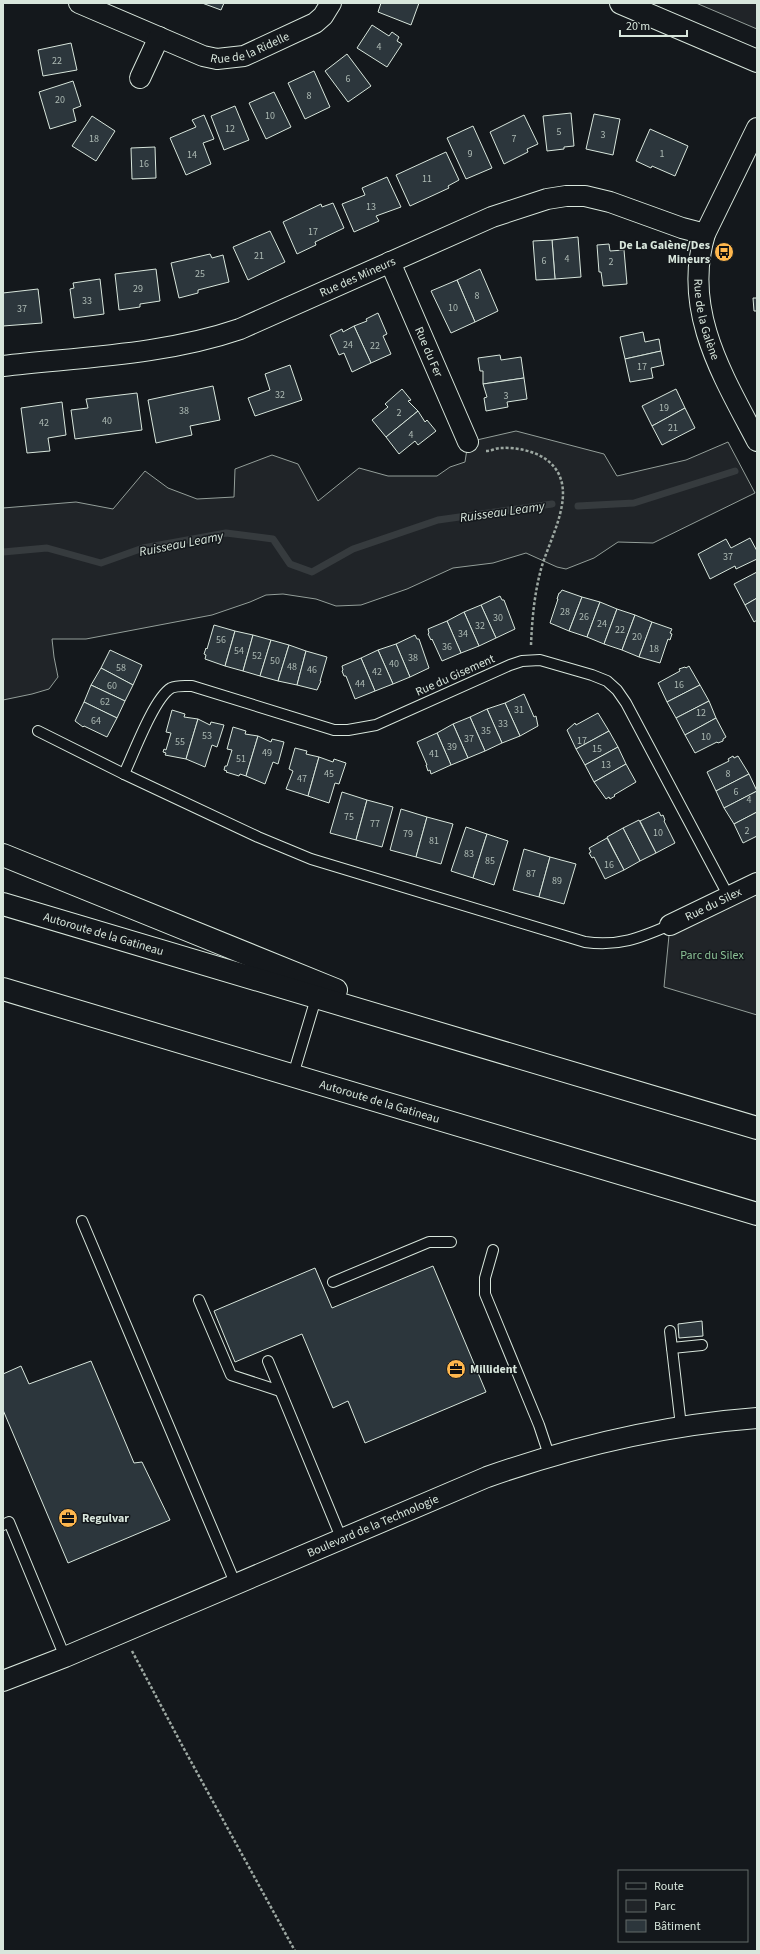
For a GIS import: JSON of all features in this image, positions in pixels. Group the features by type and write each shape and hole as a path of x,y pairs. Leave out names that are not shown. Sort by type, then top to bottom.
{"main road":[{"path":"621,3 757,61"},
{"path":"3,855 319,990 460,1040 757,1128"},
{"name":"Autoroute de la Gatineau","path":"3,904 319,990"},
{"name":"Autoroute de la Gatineau","path":"3,990 757,1214"}],"street":[{"name":"Rue de la Ridelle","path":"79,3 203,56 217,59 244,56 315,23 323,16 331,3"},
{"path":"140,78 159,37"},
{"name":"Rue de la Galène","path":"757,128 705,234 699,270 699,288 703,321 718,367 757,441"},
{"name":"Rue des Mineurs","path":"3,366 163,349 216,337 240,329 492,217 524,205 546,199 566,196 585,196 610,202 682,228 705,234"},
{"name":"Rue du Fer","path":"390,262 468,442"},
{"name":"Rue du Silex","path":"670,925 757,883"},
{"name":"Boulevard de la Technologie","path":"3,1681 65,1657 236,1585 487,1477 549,1456 614,1439 681,1426 757,1418"}],"lane":[{"name":"Rue du Gisement","path":"124,774 160,698 172,687 181,685 192,686 334,730 348,730 376,725 510,665 530,660 553,663 607,681 617,690 626,703 729,897"},
{"path":"38,731 124,774 258,837 311,859 585,942 598,944 640,939 670,925"},
{"path":"293,1075 319,990"},
{"path":"82,1221 236,1585"},
{"path":"333,1282 430,1242 452,1242"},
{"path":"493,1250 485,1278 485,1294 539,1425 549,1456"},
{"path":"199,1300 231,1375 280,1391"},
{"path":"670,1330 681,1426"},
{"path":"672,1348 702,1345"},
{"path":"268,1361 342,1540"},
{"path":"3,1525 9,1522 65,1657"}],"path":[{"path":"468,442 487,452 500,448 527,451 539,455 554,467 563,484 564,496 559,516 540,572 533,604 530,660"},
{"path":"123,1632 183,1747 295,1951"}],"green space":[{"path":"696,3 757,3 757,29"},
{"path":"516,431 604,454 617,476 686,460 728,442 755,493 653,543 618,542 594,558 566,569 557,567 526,553 493,563 453,568 407,589 361,605 336,606 316,599 283,594 266,595 212,615 86,639 52,639 58,677 49,689 3,700 3,508 76,502 113,509 145,471 168,488 197,499 234,497 235,469 272,455 298,464 318,501 359,468 388,476 437,476 450,467 465,462 468,442"},
{"name":"Parc du Silex","path":"757,883 757,1015 664,987 670,925"}],"building":[{"path":"202,3 224,3 221,10"},
{"path":"381,3 419,3 411,25 378,12"},
{"path":"372,25 389,36 392,32 399,37 397,41 402,44 387,67 357,48"},
{"path":"71,43 77,70 43,76 38,50"},
{"path":"347,54 371,86 348,102 325,71"},
{"path":"314,71 330,107 305,119 288,83"},
{"path":"73,81 81,106 73,109 76,121 50,129 39,92"},
{"path":"274,92 291,127 266,139 249,103"},
{"path":"235,106 249,140 224,150 211,116"},
{"path":"571,113 574,146 547,151 543,116"},
{"path":"594,114 620,119 613,155 586,149"},
{"path":"204,115 214,139 203,143 211,164 186,175 170,138 196,127 192,120"},
{"path":"524,115 538,144 527,149 528,152 504,164 490,132"},
{"path":"92,116 115,131 96,161 72,146"},
{"path":"473,126 492,168 466,179 447,138"},
{"path":"650,129 688,146 675,176 636,161"},
{"path":"155,147 156,178 132,179 131,148"},
{"path":"446,152 459,180 448,186 449,188 410,206 396,175"},
{"path":"387,177 401,207 376,216 379,221 354,232 342,204 365,195 362,188"},
{"path":"333,203 344,228 315,242 316,245 297,254 283,222 321,204 322,207"},
{"path":"270,231 285,262 248,280 233,247"},
{"path":"578,237 581,277 555,279 552,240"},
{"path":"552,240 555,279 536,280 533,241"},
{"path":"609,244 610,251 624,250 627,284 603,286 601,272 599,272 597,245"},
{"path":"210,254 212,258 223,255 229,282 198,290 198,293 179,298 171,263"},
{"path":"156,269 160,301 140,304 140,307 119,310 115,274"},
{"path":"480,269 498,311 475,322 457,280"},
{"path":"100,279 104,314 74,318 70,289 74,288 73,283"},
{"path":"457,280 475,322 451,333 431,291"},
{"path":"38,289 42,323 3,326 3,293"},
{"path":"753,298 757,298 757,311 754,311"},
{"path":"378,313 387,334 383,336 391,354 371,363 354,326 367,321 366,319"},
{"path":"354,326 371,363 352,372 344,353 339,355 330,335 342,329 343,332"},
{"path":"643,332 645,342 659,339 661,351 625,359 620,337"},
{"path":"661,351 664,365 651,368 653,378 630,382 625,359"},
{"path":"500,355 501,360 521,357 524,378 483,384 483,371 480,371 478,358"},
{"path":"290,365 302,400 255,416 248,398 270,390 265,374"},
{"path":"524,378 527,399 507,402 508,407 486,411 484,398 487,397 483,384"},
{"path":"213,386 220,420 190,426 192,435 156,443 148,400"},
{"path":"402,389 411,400 408,401 418,411 386,437 372,420 388,407 385,404"},
{"path":"676,389 685,408 652,426 642,406"},
{"path":"137,393 142,430 75,439 71,410 88,408 86,399"},
{"path":"62,402 66,435 48,438 50,451 27,453 21,408"},
{"path":"685,408 695,428 662,445 652,426"},
{"path":"418,411 425,422 427,420 436,431 418,445 415,441 399,454 386,437"},
{"path":"750,538 757,551 757,559 736,569 735,566 710,579 698,554 726,539 731,548"},
{"path":"757,572 757,598 745,605 734,584"},
{"path":"562,590 582,597 569,631 550,623 559,593"},
{"path":"500,596 502,600 504,600 515,629 496,638 481,605"},
{"path":"582,597 600,602 587,637 569,631"},
{"path":"757,598 757,620 754,622 745,605"},
{"path":"600,602 617,609 604,644 587,637"},
{"path":"481,605 496,638 479,646 464,612"},
{"path":"617,609 635,615 622,650 604,644"},
{"path":"464,612 479,646 461,653 447,621"},
{"path":"635,615 652,622 639,657 622,650"},
{"path":"447,621 461,653 442,661 432,639 431,640 428,634 428,629"},
{"path":"652,622 672,629 670,633 672,634 670,640 668,639 660,663 639,657"},
{"path":"214,625 235,631 225,666 205,659 206,655 204,654 206,648 207,649"},
{"path":"235,631 253,635 243,671 225,666"},
{"path":"253,635 271,640 260,676 243,671"},
{"path":"415,635 417,639 419,639 429,668 410,677 396,644"},
{"path":"271,640 289,645 278,681 260,676"},
{"path":"396,644 410,677 393,684 378,650"},
{"path":"289,645 306,651 297,685 278,681"},
{"path":"110,650 142,665 133,685 101,668"},
{"path":"378,650 393,684 375,691 361,658"},
{"path":"306,651 327,657 321,681 317,690 297,685"},
{"path":"361,658 375,691 355,699 346,676 344,676 342,671 342,666"},
{"path":"689,666 700,685 667,702 658,683 680,671 679,669"},
{"path":"101,668 133,685 125,701 91,685"},
{"path":"91,685 125,701 117,718 84,702"},
{"path":"700,685 709,701 676,718 667,702"},
{"path":"524,694 534,717 536,716 538,726 520,736 505,703"},
{"path":"709,701 716,718 685,735 676,718"},
{"path":"84,702 117,718 107,737 84,726 83,727 75,721"},
{"path":"505,703 520,736 502,743 487,709"},
{"path":"487,709 502,743 485,751 470,717"},
{"path":"172,710 185,714 184,717 198,719 186,759 165,755 166,753 163,752 164,749 166,750 171,733 166,732"},
{"path":"598,713 609,731 576,749 567,730 575,723 576,725"},
{"path":"470,717 485,751 468,758 453,724"},
{"path":"716,718 726,737 723,741 717,742 695,753 685,735"},
{"path":"198,719 210,725 211,722 224,725 217,747 212,745 205,767 186,759"},
{"path":"453,724 468,758 451,765 437,733"},
{"path":"233,727 246,731 245,734 258,736 246,776 240,774 239,776 224,770 225,766 227,766 232,750 227,749"},
{"path":"609,731 618,747 585,765 576,749"},
{"path":"437,733 451,765 431,774 430,770 428,771 417,742"},
{"path":"258,736 271,742 272,739 284,742 278,764 273,762 265,784 246,776"},
{"path":"618,747 626,764 594,782 585,765"},
{"path":"295,748 307,751 306,754 319,757 308,796 286,789 293,771 289,769"},
{"path":"733,756 734,758 738,756 749,774 716,791 707,772 729,761 728,759"},
{"path":"319,757 333,762 334,759 346,763 339,784 335,783 329,803 308,796"},
{"path":"626,764 636,782 610,799 609,797 606,799 594,782"},
{"path":"749,774 757,791 724,808 716,791"},
{"path":"757,791 757,812 734,824 724,808"},
{"path":"342,792 367,800 356,840 330,833"},
{"path":"367,800 393,807 382,847 356,840"},
{"path":"401,809 427,817 416,857 390,850"},
{"path":"659,812 661,816 663,815 664,821 675,843 656,853 640,821"},
{"path":"757,812 757,836 743,843 734,824"},
{"path":"427,817 453,824 441,864 416,857"},
{"path":"639,820 656,853 640,861 623,828"},
{"path":"466,827 487,834 473,878 451,871"},
{"path":"623,828 640,861 624,870 607,837"},
{"path":"487,834 508,841 494,885 473,878"},
{"path":"607,838 624,870 605,879 594,857 592,858 589,853 591,852 589,848"},
{"path":"524,849 550,857 539,897 513,890"},
{"path":"550,857 576,864 564,904 539,897"},
{"path":"433,1266 486,1392 365,1443 348,1401 333,1408 302,1334 235,1362 214,1311 315,1268 332,1308"},
{"path":"702,1321 703,1336 679,1338 678,1324"},
{"path":"91,1361 134,1463 142,1462 170,1520 68,1563 3,1410 3,1374 21,1366 29,1384"}],"waterway":[{"name":"Ruisseau Leamy","path":"578,506 634,503 735,471"},
{"name":"Ruisseau Leamy","path":"3,552 47,548 101,563 143,548 226,533 273,539 290,564 312,572 353,549 438,520 552,504"}],"place":[{"name":"De La Galène/Des Mineurs","path":"724,252"},
{"name":"Millident","path":"456,1369"},
{"name":"Regulvar","path":"68,1518"}]}
